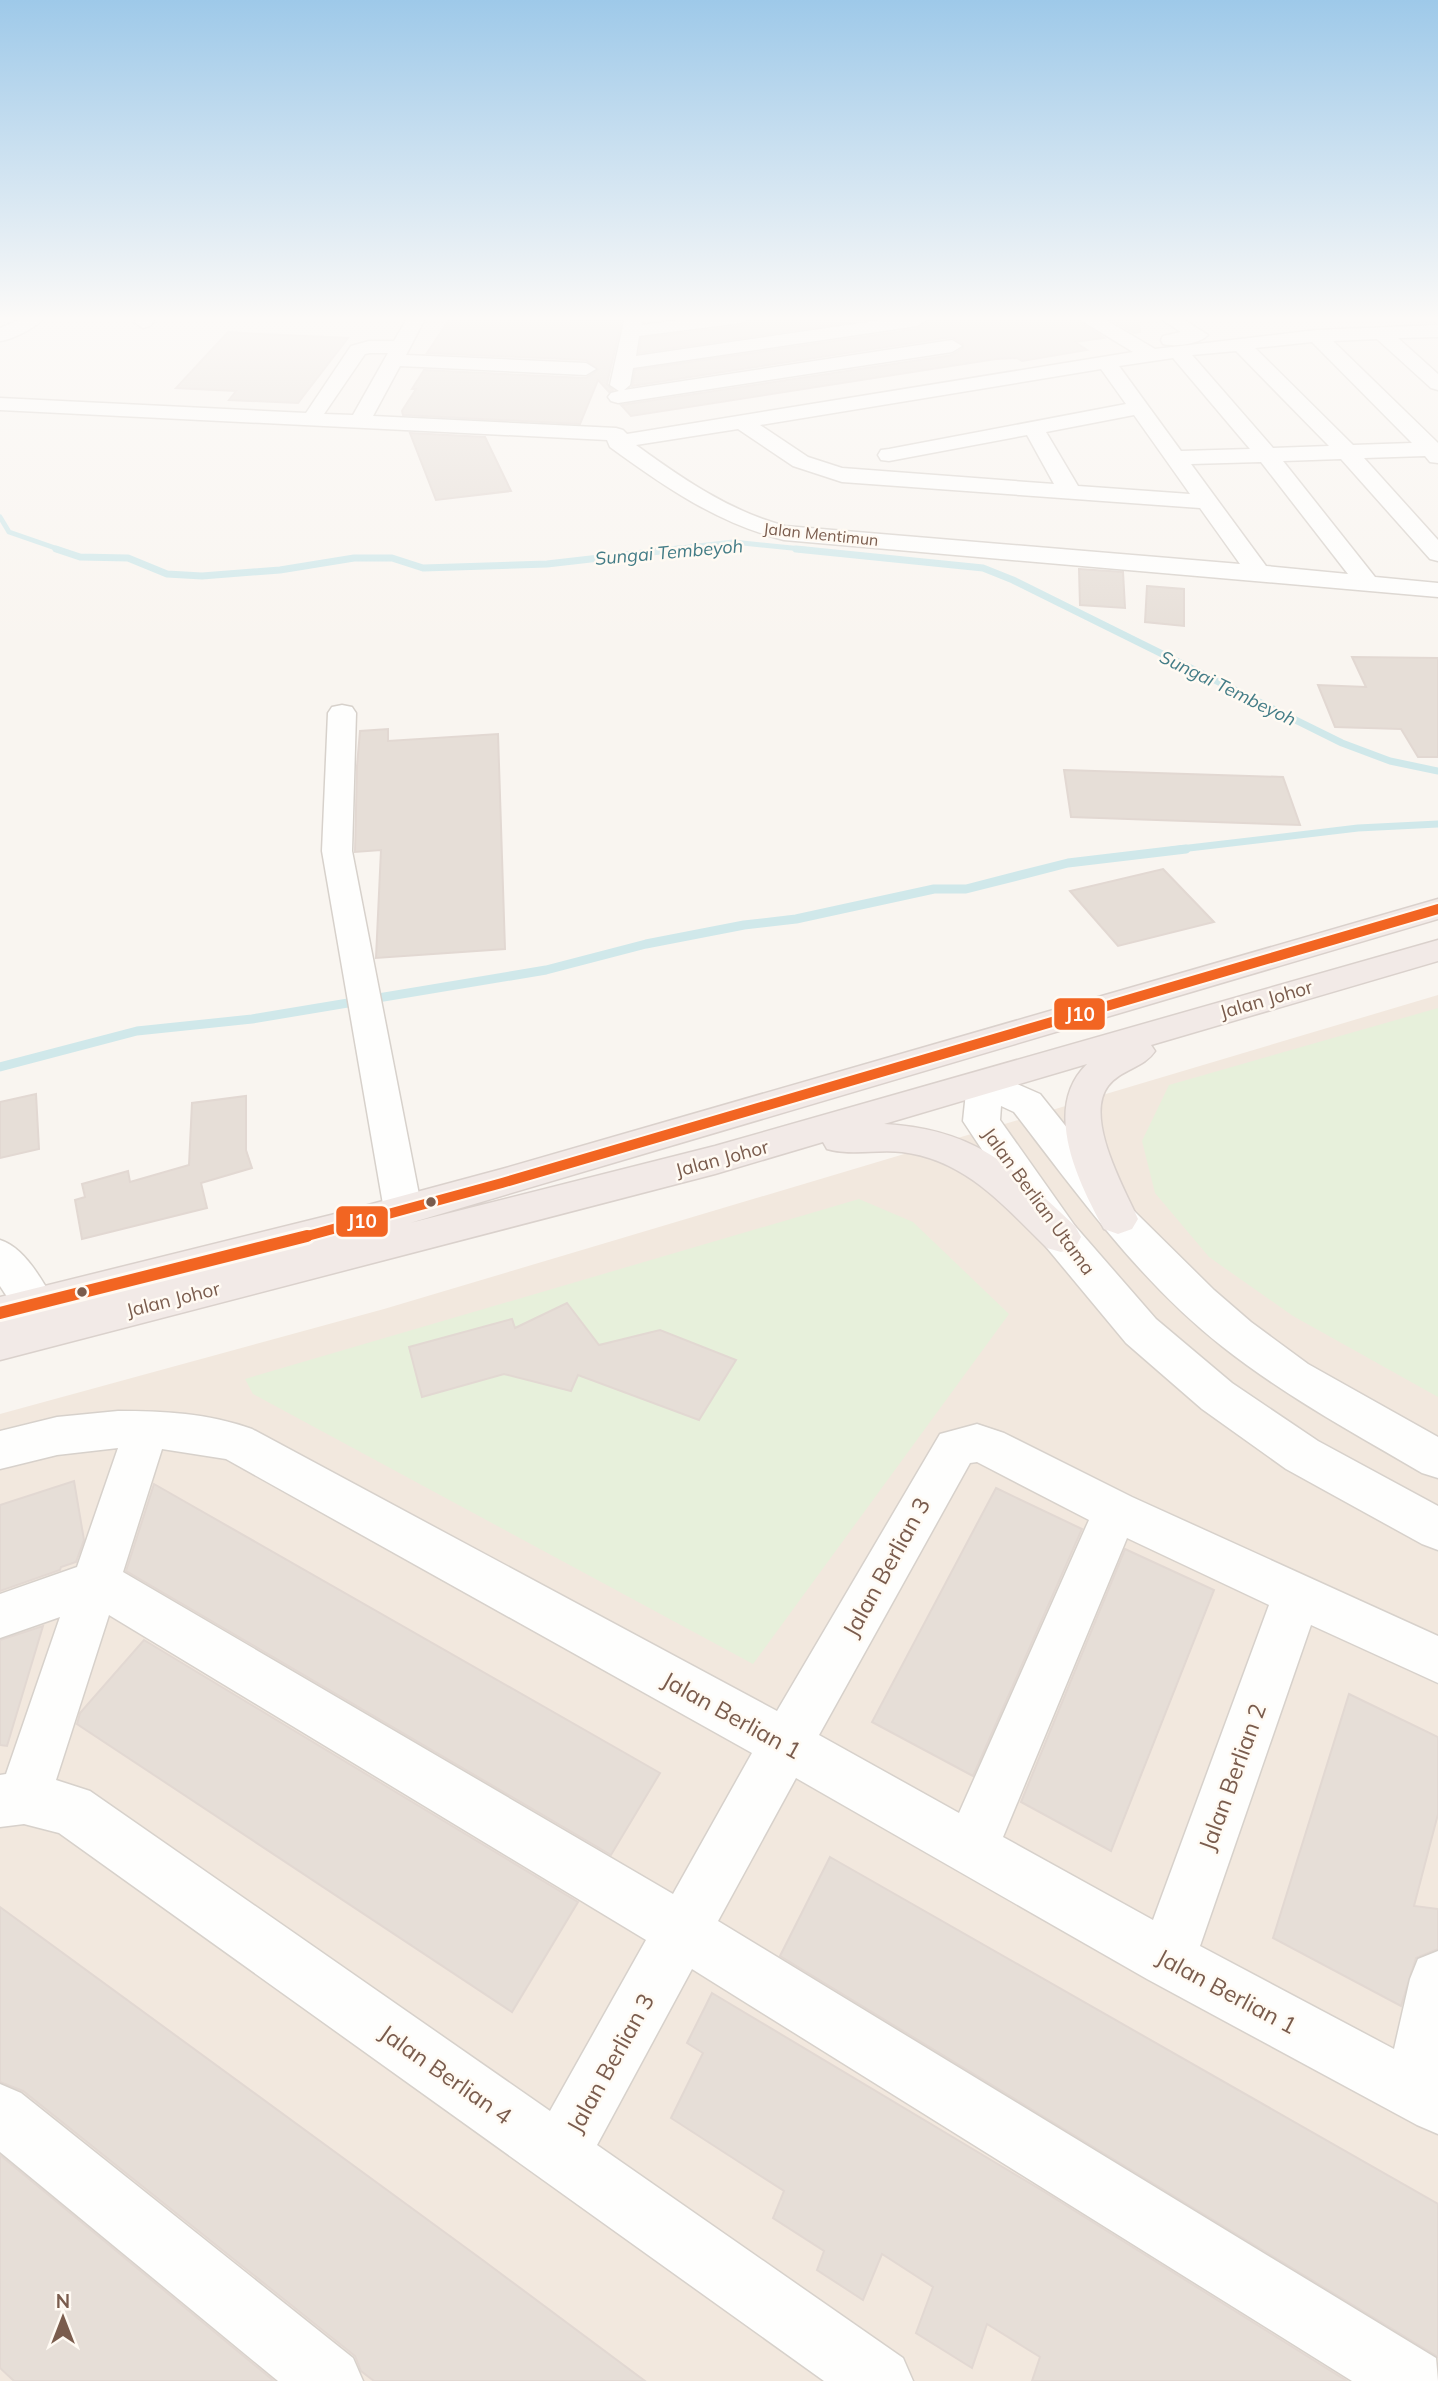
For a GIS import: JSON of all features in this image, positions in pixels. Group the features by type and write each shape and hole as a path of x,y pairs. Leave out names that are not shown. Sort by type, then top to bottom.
{"highway":[{"name":"Jalan Johor","path":"17,1308 403,1210 1438,909"},
{"name":"Jalan Johor","path":"0,1343 715,1160 1438,950"},
{"path":"1118,1219 1083,1131 1081,1105 1088,1086 1112,1062 1174,1038 1214,1013"},
{"path":"855,1077 944,1074 985,1083 991,1061 1055,1020"},
{"path":"715,1160 790,1152 856,1138 891,1138 928,1144 989,1170 1061,1237"}],"street":[{"path":"467,428 592,434 617,438 694,428"},
{"path":"592,434 595,428"},
{"path":"617,438 664,428"},
{"path":"750,428 792,459 821,471 1207,502"},
{"path":"889,454 1032,428"},
{"path":"1033,428 1069,492"},
{"path":"1154,428 1259,573"},
{"path":"1244,428 1368,584"},
{"path":"1323,428 1438,554"},
{"path":"1412,428 1436,452"},
{"name":"Jalan Mentimun","path":"617,438 690,494 752,526 784,533 1438,590"},
{"path":"1176,458 1436,452"},
{"path":"342,713 337,851 403,1210"},
{"path":"985,1083 1027,1104 1118,1219 1199,1302 1236,1334 1293,1376 1438,1459"},
{"name":"Jalan Berlian Utama","path":"985,1083 981,1121 1061,1237 1141,1331 1217,1396 1302,1455 1438,1529"},
{"path":"2,1262 17,1308"},
{"name":"Jalan Berlian 1","path":"0,1450 36,1438 93,1430 200,1432 236,1442 786,1744 1167,1959 1426,2098"},
{"path":"12,1799 96,1582 146,1431"},
{"name":"Jalan Berlian 3","path":"559,2154 786,1744 949,1455 956,1447 977,1443 988,1446 1116,1511 1438,1660"},
{"path":"971,1848 1116,1511"},
{"path":"0,1616 96,1582"},
{"path":"96,1582 683,1931 1413,2381"},
{"name":"Jalan Berlian 2","path":"1167,1959 1297,1595"},
{"name":"Jalan Berlian 4","path":"12,1799 71,1810 880,2381"},
{"path":"1426,2098 1438,1979"},
{"path":"0,2114 330,2381"}],"shaded area":[{"path":"1438,995 1438,2381 0,2381 0,1414 384,1309"}],"green space":[{"path":"1438,1008 1438,1397 1293,1316 1209,1257 1155,1193 1142,1141 1169,1085"},
{"path":"859,1199 913,1222 1009,1314 753,1664 253,1394 245,1379"}],"building":[{"path":"410,433 485,437 511,491 436,500"},
{"path":"1079,569 1123,572 1125,608 1080,605"},
{"path":"1147,586 1184,589 1184,626 1145,622"},
{"path":"1352,657 1438,658 1438,757 1418,757 1401,729 1335,727 1318,685 1366,687"},
{"path":"388,729 388,741 498,734 505,949 376,958 381,850 355,852 357,766 360,731"},
{"path":"1064,770 1283,777 1300,825 1071,817"},
{"path":"1163,869 1214,922 1118,946 1070,891"},
{"path":"36,1094 39,1149 0,1158 0,1102"},
{"path":"246,1096 246,1150 252,1168 201,1183 207,1208 82,1239 75,1200 85,1197 82,1184 128,1171 130,1182 189,1165 192,1103"},
{"path":"567,1303 599,1345 660,1330 736,1360 699,1420 578,1375 571,1391 504,1374 422,1397 409,1347 512,1319 515,1328"},
{"path":"74,1481 84,1540 76,1562 0,1591 0,1505"},
{"path":"154,1484 660,1773 611,1855 126,1571"},
{"path":"996,1488 1082,1529 973,1776 872,1722"},
{"path":"1125,1549 1214,1590 1111,1851 1021,1802"},
{"path":"43,1626 7,1746 0,1745 0,1640"},
{"path":"144,1640 578,1902 512,2012 77,1724 80,1713"},
{"path":"1349,1694 1438,1737 1438,1814 1414,1906 1438,1909 1438,1949 1416,1958 1401,2006 1273,1938"},
{"path":"830,1857 1438,2204 1438,2357 780,1956"},
{"path":"0,1907 645,2381 374,2381 361,2371 355,2356 23,2091 0,2082"},
{"path":"712,1993 1043,2191 1347,2381 1032,2381 1040,2357 987,2324 972,2368 916,2333 933,2287 882,2254 863,2300 817,2270 824,2251 773,2218 784,2191 671,2118 703,2053 687,2043"},
{"path":"0,2155 274,2381 14,2381 0,2368"}],"waterway":[{"name":"Sungai Tembeyoh","path":"0,517 9,532 61,550"},
{"name":"Sungai Tembeyoh","path":"663,550 733,542 812,550"},
{"name":"Sungai Tembeyoh","path":"56,549 80,557 128,558 167,574 202,576 280,570 354,558 392,558 423,568 547,564 678,549"},
{"name":"Sungai Tembeyoh","path":"796,549 983,568 1013,580 1342,743 1390,761 1438,771"},
{"path":"1172,850 1358,828 1438,824"},
{"path":"0,1067 137,1031 252,1019 546,970 646,944 744,925 796,919 934,889 966,889 1068,863 1186,849"}],"transit line":[{"name":"J10","path":"0,1313 331,1230 502,1183 1438,909"}]}
